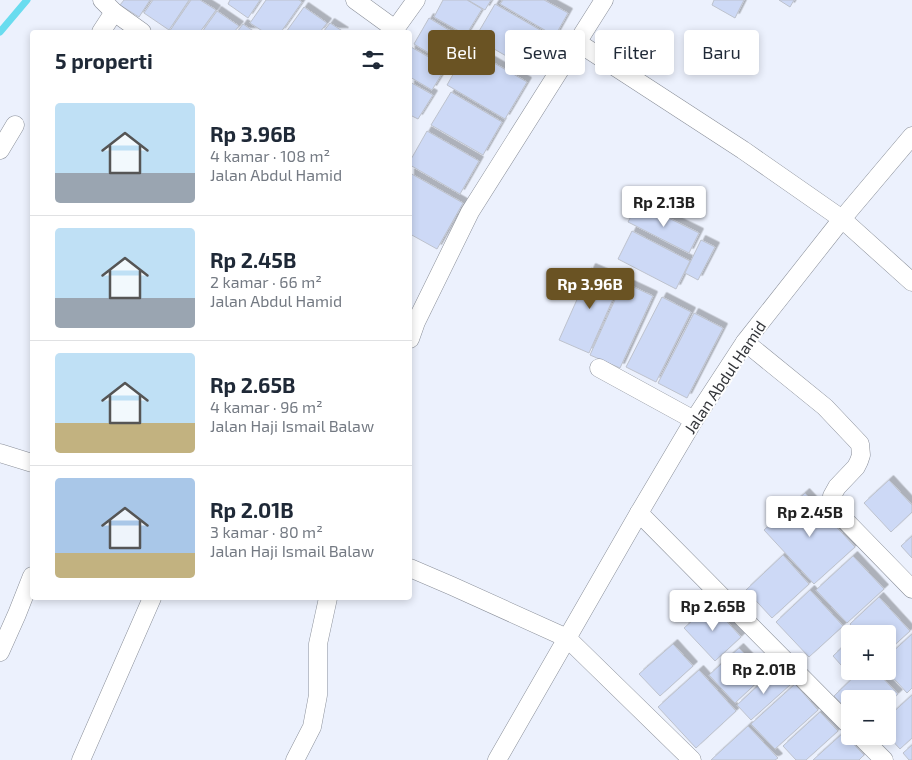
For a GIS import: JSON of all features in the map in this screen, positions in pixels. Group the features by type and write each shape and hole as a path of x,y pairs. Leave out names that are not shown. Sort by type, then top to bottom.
{"street":[{"path":"355,0 393,30"},
{"path":"395,30 416,0"},
{"path":"585,30 604,0"},
{"path":"102,30 108,6 139,30"},
{"path":"585,47 743,150 842,219 912,282"},
{"path":"412,333 470,212 556,75"},
{"path":"0,150 15,125"},
{"name":"Jalan Abdul Hamid","path":"497,760 694,420 746,342 842,219 912,136"},
{"path":"746,342 825,407 860,444 861,455 859,461 856,467 836,487 832,496 833,505 838,513 912,589"},
{"path":"599,368 694,420"},
{"path":"0,453 30,462"},
{"path":"639,513 841,717"},
{"path":"412,569 567,638 692,760"},
{"path":"0,652 30,581"},
{"path":"81,760 151,600"},
{"path":"295,760 312,727 318,695 318,644 328,600"},
{"path":"869,745 884,760"}],"building":[{"path":"124,0 150,0 139,17 120,5"},
{"path":"153,0 189,0 169,30 144,13"},
{"path":"191,0 200,0 216,10 201,30 170,30"},
{"path":"230,0 260,0 248,18 228,4"},
{"path":"266,0 299,0 302,2 282,30 261,30 250,23"},
{"path":"443,0 467,0 482,9 469,30 457,30 434,17"},
{"path":"468,0 491,0 485,10"},
{"path":"503,0 544,0 568,13 558,30 545,30 500,4"},
{"path":"714,0 744,0 735,18 712,5"},
{"path":"779,0 794,0 790,7"},
{"path":"495,4 540,30 505,30 505,55 495,50 495,30 480,30"},
{"path":"304,7 327,23 322,30 287,30"},
{"path":"217,11 239,26 236,30 203,30"},
{"path":"429,18 449,30 428,30 428,52 414,44"},
{"path":"330,23 341,30 325,30"},
{"path":"243,24 252,30 238,30"},
{"path":"412,48 428,57 428,75 441,75 432,90 412,78"},
{"path":"495,64 505,69 505,75 515,75 527,82 505,119 447,85 453,75 495,75"},
{"path":"412,83 433,95 418,119 412,116"},
{"path":"451,92 502,122 483,155 431,125"},
{"path":"427,131 479,161 460,194 412,166 412,157"},
{"path":"412,174 463,203 437,249 412,235"},
{"path":"638,203 699,233 689,253 628,222"},
{"path":"632,231 690,261 676,289 618,259"},
{"path":"701,240 715,247 698,280 685,273"},
{"path":"591,268 621,281 589,353 559,340"},
{"path":"623,282 653,296 620,368 590,355"},
{"path":"662,297 691,312 656,382 626,367"},
{"path":"694,313 723,328 687,398 658,383"},
{"path":"889,480 912,505 912,512 891,532 864,503"},
{"path":"805,493 855,547 814,584 764,530"},
{"path":"912,536 912,558 901,546"},
{"path":"783,555 809,584 772,618 746,590"},
{"path":"853,556 884,589 847,623 816,590"},
{"path":"810,590 842,625 809,657 776,622"},
{"path":"879,597 910,631 896,644 896,625 850,624"},
{"path":"711,604 741,637 715,661 684,628"},
{"path":"912,634 912,688 907,693 895,680 896,649"},
{"path":"673,644 693,666 660,696 639,674"},
{"path":"739,648 765,675 735,703 709,675"},
{"path":"841,648 841,665 833,656"},
{"path":"776,669 790,685 751,720 737,705"},
{"path":"699,670 736,711 696,748 658,707"},
{"path":"851,680 885,680 894,690 841,690 841,703 834,696"},
{"path":"795,684 818,710 775,749 751,724"},
{"path":"912,695 912,738 900,749 896,745 896,710"},
{"path":"820,712 838,731 806,760 796,760 783,746"},
{"path":"748,726 778,758 775,760 711,760"},
{"path":"841,735 841,745 854,745 864,755 859,760 813,760"},
{"path":"912,745 912,760 909,760 903,753"}],"waterway":[{"path":"0,32 27,0"}]}
